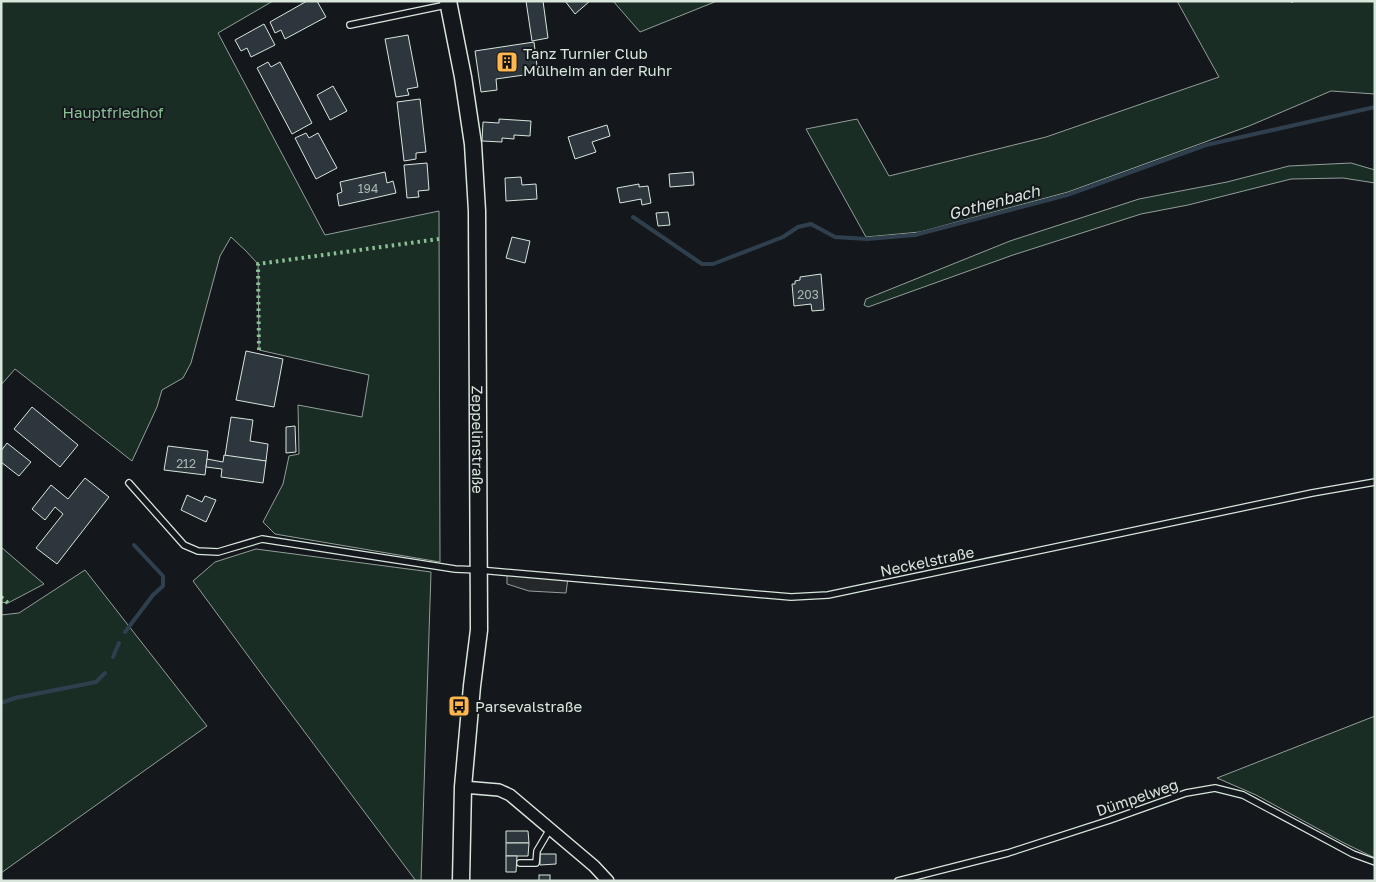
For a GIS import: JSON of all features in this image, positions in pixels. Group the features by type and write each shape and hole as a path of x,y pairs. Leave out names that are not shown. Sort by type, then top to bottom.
{"main road":[{"name":"Zeppelinstraße","path":"453,2 473,144 477,211 479,630 463,787 461,881"}],"street":[{"path":"463,787 499,790 510,795 594,866 608,881"}],"lane":[{"path":"350,25 453,2"},
{"name":"Neckelstraße","path":"129,483 184,545 198,551 218,552 262,539 446,568 791,597 828,595 1293,497 1375,482"},
{"name":"Dümpelweg","path":"898,881 1008,853 1110,820 1186,792 1215,788 1243,795 1353,854 1375,862"},
{"path":"520,863 536,863 537,851 550,829"}],"green space":[{"name":"Hauptfriedhof","path":"1,1 273,1 218,33 325,235 439,211 440,562 275,534 263,522 283,484 289,456 299,454 298,405 362,417 369,375 259,350 258,264 231,237 220,256 191,363 183,378 162,390 157,407 132,461 15,369 1,385"},
{"path":"613,1 717,1 640,32"},
{"path":"1177,1 1291,1 1292,3 1294,1 1375,1 1375,94 1331,91 1249,126 1068,192 920,232 866,237 806,129 857,119 889,176 1046,137 1219,77"},
{"path":"1351,163 1375,170 1375,183 1343,178 1291,179 1188,205 1141,214 1013,255 868,307 864,305 866,299 1010,241 1139,199 1227,182 1289,166"},
{"path":"1,547 44,584 8,603 1,602"},
{"path":"256,549 431,572 421,881 416,881 193,581 215,562"},
{"path":"85,570 207,726 1,873 1,615 19,613"},
{"path":"1375,716 1375,858 1256,795 1217,778"}],"shaded area":[{"path":"507,573 568,578 566,593 529,591 507,584"}],"building":[{"path":"307,1 317,1 326,17 285,39 281,30 275,33 270,22"},
{"path":"526,1 543,1 548,38 532,41"},
{"path":"565,1 590,1 575,14"},
{"path":"264,24 275,45 251,57 247,48 241,51 235,40"},
{"path":"408,35 418,87 407,89 409,95 396,97 385,39"},
{"name":"Tanz Turnier Club Mülheim an der Ruhr","path":"534,42 538,73 496,79 497,90 481,92 475,51"},
{"path":"268,62 271,67 280,62 312,123 292,134 257,68"},
{"path":"333,86 347,111 330,120 317,95"},
{"path":"420,99 426,152 416,153 416,159 404,161 397,102"},
{"path":"499,119 531,121 530,136 514,135 514,139 502,138 502,142 482,141 483,122 499,123"},
{"path":"607,125 610,136 592,142 596,152 575,159 568,137"},
{"path":"306,133 309,138 318,133 337,168 316,179 295,138"},
{"path":"427,163 429,190 418,191 419,197 407,198 404,165"},
{"path":"385,172 387,183 393,181 396,193 339,206 337,194 342,192 340,182"},
{"path":"693,172 694,185 670,187 669,174"},
{"path":"521,177 522,185 536,184 537,199 506,201 505,178"},
{"path":"639,184 639,187 648,186 651,203 642,205 641,199 620,203 617,188"},
{"path":"668,212 670,225 658,226 656,213"},
{"path":"512,237 530,241 525,263 506,258"},
{"path":"821,274 824,310 812,311 811,304 794,306 792,284 800,280 800,277"},
{"path":"246,351 283,359 274,407 236,400"},
{"path":"32,407 78,445 60,467 14,429"},
{"path":"231,417 253,420 250,441 268,444 266,461 225,456"},
{"path":"295,426 296,452 286,453 286,427"},
{"path":"7,443 31,462 19,476 1,462 1,451"},
{"path":"168,446 208,451 205,475 164,470"},
{"path":"224,455 266,461 263,483 221,477 222,469 206,467 207,459 223,462"},
{"path":"85,478 109,497 57,564 36,548 63,514 55,507 45,520 32,509 51,485 68,499"},
{"path":"187,495 202,502 205,496 216,500 206,522 181,510"},
{"path":"506,831 528,831 529,843 506,843"},
{"path":"506,843 529,843 528,856 506,856"},
{"path":"540,854 556,854 556,864 540,865"},
{"path":"506,856 517,856 516,872 506,872"},
{"path":"539,875 550,875 550,881 539,881"}],"waterway":[{"name":"Gothenbach","path":"633,217 702,264 713,264 783,237 798,227 811,224 835,237 867,239 915,235 1067,195 1206,145 1375,107"},
{"path":"125,632 153,595 163,586 163,576 134,545"},
{"path":"113,657 119,643"},
{"path":"1,703 15,698 96,682 105,673"}],"hedge":[{"path":"259,350 258,264 439,239"},
{"path":"1,597 8,603"}],"place":[{"name":"Tanz Turnier Club Mülheim an der Ruhr","path":"507,62"},
{"name":"Parsevalstraße","path":"459,706"}]}
